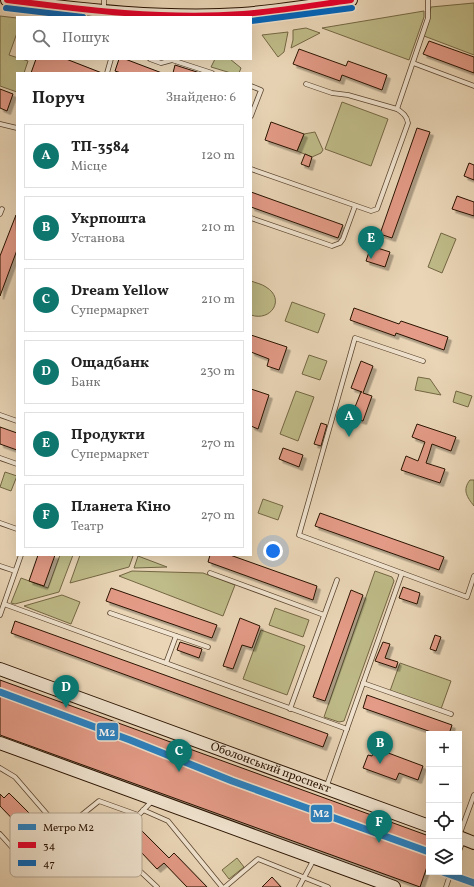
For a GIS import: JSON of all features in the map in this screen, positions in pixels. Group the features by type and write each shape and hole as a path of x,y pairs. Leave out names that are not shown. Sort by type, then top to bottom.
{"main road":[{"path":"6,0 43,11 104,6 124,15 242,14 350,0"},
{"name":"Оболонський проспект","path":"0,669 426,825"},
{"path":"0,744 394,887"}],"lane":[{"path":"397,109 428,18 428,0"},
{"path":"106,72 111,60"},
{"path":"154,60 161,62 172,60 209,72"},
{"path":"413,63 474,86"},
{"path":"252,169 355,206 371,211 377,209 408,123 404,114 397,109 348,95 332,93 306,84"},
{"path":"252,86 261,90 252,113"},
{"path":"0,124 16,128"},
{"path":"252,218 332,246 340,243 355,206"},
{"path":"0,214 2,209"},
{"path":"423,361 356,338 299,535 467,597 474,576"},
{"path":"0,415 16,421"},
{"path":"0,458 16,464"},
{"path":"0,523 16,529"},
{"path":"0,615 21,556"},
{"path":"0,566 15,571"},
{"path":"210,573 324,615"},
{"path":"326,788 402,573"},
{"path":"290,708 337,580"},
{"path":"4,604 347,729"},
{"path":"110,612 208,647"},
{"path":"166,663 176,636"},
{"path":"363,683 451,714"},
{"path":"0,768 15,777 46,813"},
{"path":"464,839 474,795"},
{"path":"140,813 153,799"},
{"path":"84,813 99,801 132,813"},
{"path":"143,810 168,821 223,887 258,859 328,887"},
{"path":"0,834 10,845"},
{"path":"300,887 314,858"},
{"path":"142,873 157,887"},
{"path":"446,887 450,875"}],"shaded area":[{"path":"474,3 474,55 424,36 431,7"},
{"path":"424,11 424,17 409,60 322,28"},
{"path":"0,16 16,18 16,36 9,55 16,57 16,60 28,61 24,72 16,72 16,92 0,86"},
{"path":"306,28 320,33 291,48 293,30"},
{"path":"288,32 284,52 278,57 262,35"},
{"path":"214,60 231,60 241,68 239,72 228,72 211,67"},
{"path":"342,102 388,119 371,166 325,149"},
{"path":"315,132 323,150 321,153 312,157 297,151 304,134"},
{"path":"441,233 456,239 442,273 428,267"},
{"path":"252,281 266,287 275,297 274,308 265,315 252,315"},
{"path":"292,302 325,314 318,333 285,321"},
{"path":"309,355 327,361 320,380 302,374"},
{"path":"418,377 430,379 441,395 415,390"},
{"path":"296,391 314,397 298,441 280,434"},
{"path":"456,391 472,396 468,407 453,402"},
{"path":"5,472 16,476 11,491 0,487"},
{"path":"470,480 474,480 474,506 466,493 466,487"},
{"path":"263,499 283,506 278,520 258,513"},
{"path":"60,556 73,556 59,592 15,604 11,603 21,578 48,588"},
{"path":"80,556 133,556 129,567 70,583"},
{"path":"138,556 167,567 134,568"},
{"path":"132,571 203,573 235,585 223,616 119,576"},
{"path":"375,571 392,577 394,581 344,721 339,722 324,717"},
{"path":"62,595 80,602 71,624 24,606"},
{"path":"275,608 309,620 303,637 269,625"},
{"path":"261,630 305,646 287,695 243,679"},
{"path":"400,663 451,681 441,709 390,691"},
{"path":"237,858 244,867 229,879 222,870"}],"building":[{"path":"429,41 474,57 474,73 423,54"},
{"path":"299,49 346,66 348,61 387,75 382,90 342,75 340,81 293,64"},
{"path":"36,60 69,60 99,72 31,72"},
{"path":"119,60 128,60 159,72 118,72 115,71"},
{"path":"175,65 197,72 173,72"},
{"path":"0,89 13,94 7,111 0,108"},
{"path":"271,122 304,134 297,151 265,140"},
{"path":"417,128 430,132 392,238 380,234"},
{"path":"305,154 312,157 309,167 301,164"},
{"path":"469,163 474,165 474,180 464,176"},
{"path":"252,192 343,225 338,238 252,207"},
{"path":"457,196 474,202 474,216 452,209"},
{"path":"16,215 16,253 0,296 0,256"},
{"path":"371,246 390,252 385,267 366,261"},
{"path":"354,308 399,324 401,321 448,337 444,350 396,333 395,336 350,320"},
{"path":"252,335 287,347 279,370 267,366 269,359 252,352"},
{"path":"361,361 373,366 363,393 372,396 363,421 351,417 362,392 351,388"},
{"path":"252,389 269,395 258,429 252,426"},
{"path":"321,423 327,425 321,446 314,444"},
{"path":"417,424 456,437 451,451 432,444 426,463 445,469 440,483 401,470 406,456 418,461 425,442 412,437"},
{"path":"0,427 16,433 16,450 0,444"},
{"path":"283,448 303,455 299,467 279,459"},
{"path":"320,513 444,557 439,570 315,526"},
{"path":"38,556 55,556 44,586 29,581"},
{"path":"210,556 233,556 317,586 313,600 208,562"},
{"path":"403,587 420,593 417,604 399,598"},
{"path":"111,588 217,625 212,638 106,601"},
{"path":"351,590 363,595 325,701 313,697"},
{"path":"240,618 260,626 252,648 242,645 233,669 223,666"},
{"path":"15,621 328,734 323,747 11,633"},
{"path":"435,635 441,637 436,651 430,649"},
{"path":"180,642 202,649 199,658 177,650"},
{"path":"383,642 390,644 385,658 398,662 396,668 375,661"},
{"path":"0,680 426,835 426,870 420,887 0,735"},
{"path":"367,695 452,725 450,731 428,731 363,708"},
{"path":"375,748 423,766 418,780 399,773 396,780 363,768 368,755 372,756"},
{"path":"9,793 29,813 10,813 10,816 0,806 0,794 4,798"},
{"path":"142,831 169,858 174,853 207,887 187,887 164,863 157,869 142,853"},
{"path":"272,877 281,887 262,887"}],"metro line":[{"name":"M2","path":"0,692 130,740 232,781 426,851"},
{"name":"M2","path":"451,875 474,883"}],"transit line":[{"name":"34","path":"7,0 125,13 184,16 213,16 256,13 351,0"},
{"name":"47","path":"6,8 74,16"},
{"name":"47","path":"252,21 352,8"}],"place":[{"name":"Продукти","path":"371,259"},
{"name":"ТП-3584","path":"349,437"},
{"name":"Ощадбанк","path":"66,708"},
{"name":"Укрпошта","path":"380,764"},
{"name":"Dream Yellow","path":"179,772"},
{"name":"Планета Кіно","path":"379,843"}]}
